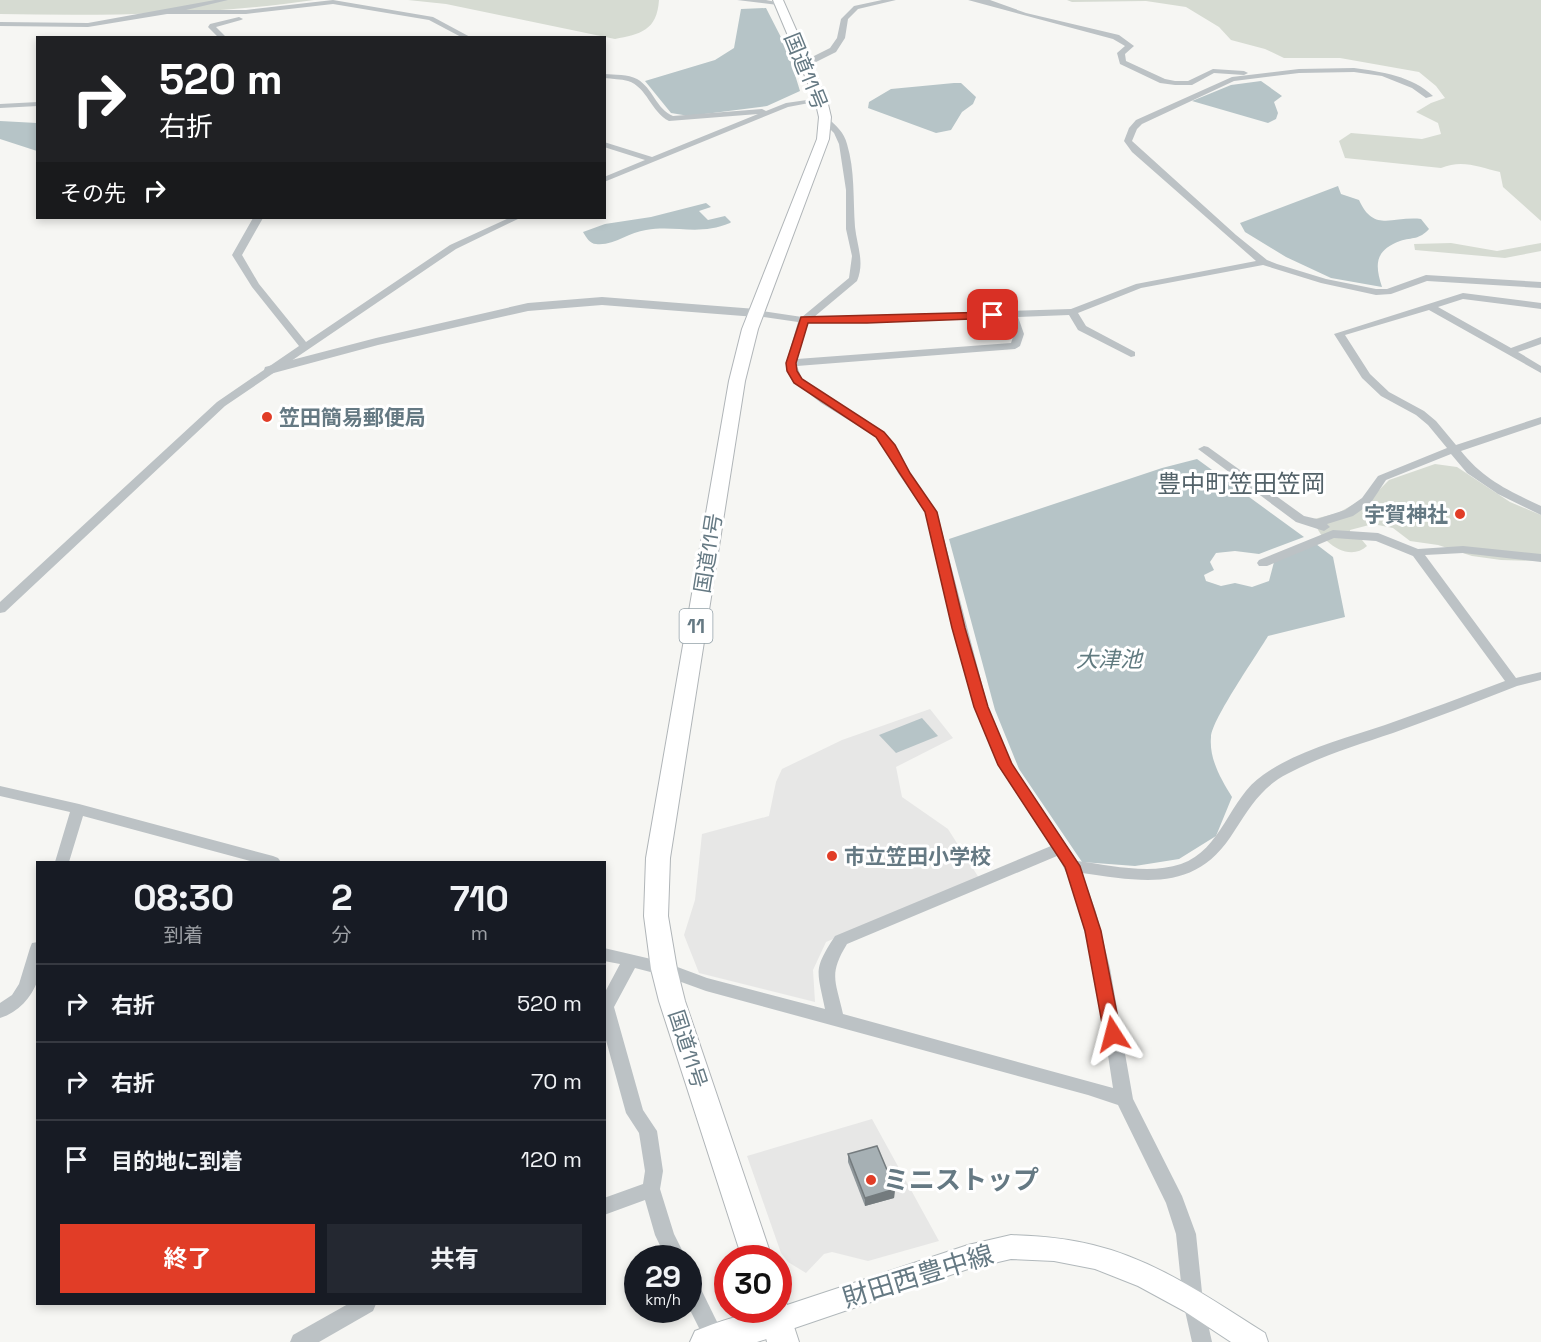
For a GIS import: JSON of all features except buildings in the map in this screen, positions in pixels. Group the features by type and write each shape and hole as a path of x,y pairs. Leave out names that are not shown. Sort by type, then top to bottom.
{"main road":[{"name":"国道11号","path":"753,1245 672,1000 664,969 656,916 659,850 737,381 756,313 820,147 825,120 821,100 778,1"},
{"name":"財田西豊中線","path":"778,1324 968,1257 1011,1247 1054,1249 1095,1257 1147,1277 1193,1302 1255,1342"},
{"path":"711,1340 778,1324"}],"street":[{"path":"0,24 82,25 167,12 225,0"},
{"path":"740,0 778,1"},
{"path":"805,64 834,50 841,38 845,19 856,8 893,0"},
{"path":"971,0 990,2 1024,14 1116,37 1130,46 1121,52 1123,62 1164,81 1189,83 1213,71 1270,74"},
{"path":"167,12 226,14 333,2 431,18 465,36"},
{"path":"222,36 213,26 253,16 260,11"},
{"path":"1429,96 1401,80 1368,72 1326,70 1270,74 1232,80 1139,122 1132,128 1128,141 1190,199 1264,262 1324,281 1376,292 1388,292 1426,278 1541,285"},
{"path":"606,76 631,79 638,84 660,113 672,120 750,111 770,111"},
{"path":"606,179 770,111 794,103 821,100"},
{"path":"0,106 36,104"},
{"path":"825,120 838,132 843,144 850,190 851,229 857,256 854,279 804,320 791,363 792,371 798,381 880,435 889,445 904,474 931,512 981,707 1005,765 1072,866 1088,912 1102,968 1124,1099 1174,1202 1186,1234 1193,1302 1202,1342"},
{"path":"606,145 652,160"},
{"path":"257,219 237,255 255,285 305,346"},
{"path":"0,609 221,404 453,247 513,219"},
{"path":"270,370 387,339 528,307 602,301 756,313 804,320 867,320 1072,312 1139,286 1264,262"},
{"path":"1540,510 1502,492 1471,471 1432,423 1420,413 1385,394 1366,376 1339,334 1463,296 1541,306"},
{"path":"1430,306 1541,370"},
{"path":"1072,312 1082,328 1131,354"},
{"path":"791,363 1015,346 1019,334 1012,315"},
{"path":"1510,352 1541,340"},
{"path":"1318,523 1349,513 1366,501 1382,478 1452,450 1541,420"},
{"path":"1204,449 1300,519 1318,523 1333,534"},
{"path":"1263,563 1333,534 1378,537 1417,553 1458,548 1508,556 1541,558"},
{"path":"1417,553 1513,683"},
{"path":"1072,866 1124,872 1171,872 1194,865 1217,846 1252,792 1267,779 1349,742 1513,683 1541,676"},
{"path":"0,791 79,809 269,861"},
{"path":"62,861 79,809"},
{"path":"836,1019 826,975 826,962 841,940 1059,849"},
{"path":"0,1011 15,1004 26,990 36,955"},
{"path":"606,955 664,969 706,984 1088,1087 1124,1099"},
{"path":"630,961 606,1007 635,1113 648,1131 654,1171 651,1188 670,1245"},
{"path":"606,1206 651,1188"},
{"path":"300,1342 364,1305"},
{"path":"702,1318 711,1340"}],"shaded area":[{"path":"0,0 314,0 197,12 79,15 0,14"},
{"path":"408,0 659,0 658,10 651,25 639,33 615,39 446,4"},
{"path":"1067,0 1541,0 1541,221 1503,187 1500,172 1463,164 1441,168 1345,158 1339,141 1351,133 1422,139 1441,134 1438,123 1416,112 1445,98 1436,86 1419,72 1340,58 1284,58 1265,49 1231,40 1219,27 1186,7 1146,1 1072,2"},
{"path":"1451,243 1497,251 1541,243 1541,251 1505,258 1415,250 1414,244"},
{"path":"1435,464 1457,467 1510,502 1541,515 1541,561 1501,560 1472,556 1438,545 1410,541 1393,528 1373,524 1350,530 1350,534 1362,540 1367,546 1359,551 1343,551 1327,541 1316,527 1314,519 1338,513 1379,490 1389,480"},
{"name":"市立笠田小学校","path":"930,709 953,738 896,767 902,797 948,829 979,878 826,942 813,970 815,1002 699,973 684,935 695,900 702,834 769,816 776,782 782,769 842,740"},
{"path":"872,1119 939,1241 868,1261 832,1252 824,1254 806,1273 792,1264 792,1245 778,1245 747,1156"}],"water":[{"path":"766,8 787,49 800,91 767,106 689,116 671,113 645,81 715,60 734,48 741,9"},
{"path":"1261,81 1282,96 1274,102 1278,113 1276,119 1268,123 1192,101 1231,85"},
{"path":"961,83 976,97 973,104 962,112 951,130 936,133 868,108 869,102 891,89"},
{"path":"0,121 36,123 36,151 0,139"},
{"path":"1338,186 1341,194 1359,200 1365,210 1378,220 1421,219 1429,229 1419,237 1400,241 1385,249 1378,265 1382,287 1331,278 1286,257 1245,232 1240,223"},
{"path":"706,203 711,207 699,211 708,220 725,216 731,222 719,227 698,230 646,230 603,244 592,243 583,232 605,224 651,217"},
{"name":"大津池","path":"1197,459 1304,537 1259,554 1235,551 1216,553 1210,562 1214,570 1204,575 1206,581 1221,586 1235,583 1252,587 1269,581 1274,562 1316,544 1333,557 1345,617 1268,636 1227,702 1213,728 1211,737 1212,753 1217,768 1232,797 1216,836 1179,859 1135,866 1082,862 1019,769 995,710 949,539 1162,468"},
{"path":"922,718 938,736 896,753 879,735"}],"place":[{"name":"笠田簡易郵便局","path":"267,417"},
{"name":"宇賀神社","path":"1460,514"},
{"name":"市立笠田小学校","path":"832,856"},
{"name":"ミニストップ","path":"871,1180"}],"district":[{"name":"豊中町笠田笠岡","path":"1241,483"}],"route":[{"path":"993,315 804,320 791,363 792,371 798,381 825,401 880,435 889,445 904,474 931,512 981,707 1005,765 1072,866 1093,931 1113,1034"}]}
